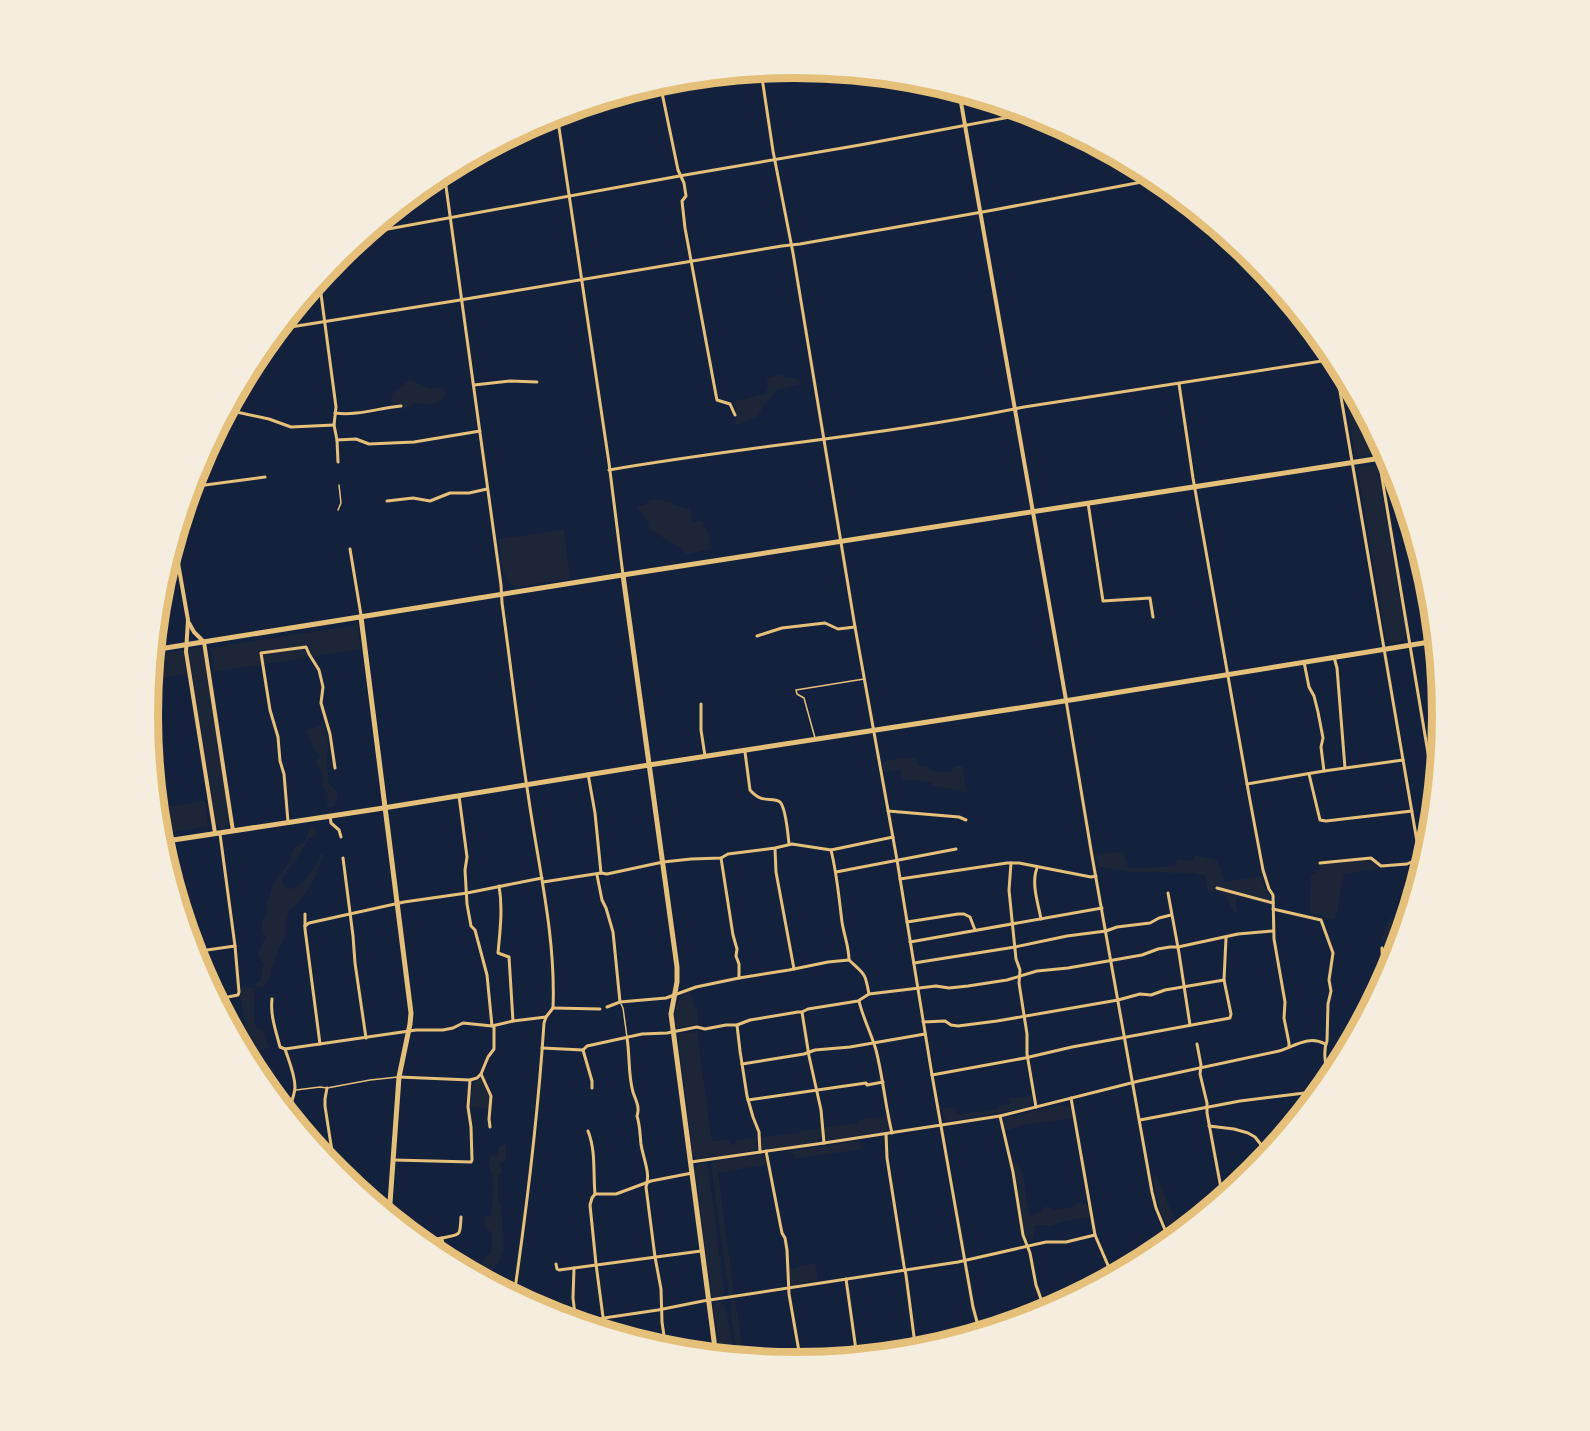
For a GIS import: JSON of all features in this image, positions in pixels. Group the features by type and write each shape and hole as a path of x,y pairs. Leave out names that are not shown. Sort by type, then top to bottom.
{"main road":[{"path":"161,649 1378,458"},
{"path":"623,575 677,966 677,982 671,1014 715,1348"},
{"path":"361,617 411,1013 399,1077 390,1207"},
{"path":"170,840 1428,642"}],"street":[{"path":"761,79 932,1075 978,1326"},
{"path":"662,92 680,176 684,183 686,196 682,201 691,261 717,400 730,404 735,415"},
{"path":"960,100 1132,1083 1154,1200 1167,1233"},
{"path":"382,230 1012,117"},
{"path":"559,124 623,575"},
{"path":"445,182 526,784 542,880 552,968 553,1008 546,1017 526,1209 515,1288"},
{"path":"290,326 791,245 1144,182"},
{"path":"321,290 335,413 338,462"},
{"path":"609,471 1324,360"},
{"path":"474,385 500,381 537,382"},
{"path":"1338,383 1418,848"},
{"path":"1179,384 1194,486 1247,784 1263,870 1273,895 1273,931 1285,1002 1284,1018 1289,1047"},
{"path":"335,413 344,414 400,406"},
{"path":"235,412 269,419 291,427 334,425"},
{"path":"337,440 356,439 369,444 414,442 480,431"},
{"path":"1378,459 1430,766"},
{"path":"201,486 265,477"},
{"path":"387,501 413,498 430,501 450,493 469,493 488,489"},
{"path":"1088,503 1103,601 1150,598 1153,617"},
{"path":"350,549 361,617"},
{"path":"177,560 188,620 185,645 235,946 239,992 238,995 223,998"},
{"path":"188,620 194,632 204,642 233,831"},
{"path":"757,636 782,628 825,623 838,629 855,627"},
{"path":"288,822 284,774 280,761 278,737 270,710 261,653 306,647 319,670 323,687 321,703 330,734 335,768"},
{"path":"1334,657 1337,668 1345,768"},
{"path":"1304,662 1323,738 1321,747 1324,771"},
{"path":"701,704 700,730 705,756"},
{"path":"745,751 750,790 761,799 779,801 782,805 789,844"},
{"path":"1247,784 1403,760"},
{"path":"588,774 595,813 602,900 614,932 620,1002"},
{"path":"1309,774 1320,820 1326,822 1412,811"},
{"path":"399,1077 470,1080 477,1078 482,1074 488,1057 494,1049 487,975 475,930 471,926 467,904 465,870 467,857 459,796"},
{"path":"888,811 959,817 966,820"},
{"path":"330,816 331,823 339,830 341,837"},
{"path":"305,926 309,923 398,904 499,886 607,874 663,862 721,858 728,854 789,844 831,850 893,837"},
{"path":"775,848 776,872 794,969"},
{"path":"836,872 956,849"},
{"path":"831,850 849,960 863,971 869,994"},
{"path":"343,858 366,1038"},
{"path":"721,858 737,950 739,978"},
{"path":"1320,863 1371,858 1381,866 1407,864 1415,860"},
{"path":"900,879 1011,863 1096,876"},
{"path":"1011,863 1009,890 1012,924 1016,959 1020,970 1019,983 1036,1107"},
{"path":"1037,867 1035,886 1041,919"},
{"path":"499,886 501,918 498,953 509,957 513,1021"},
{"path":"1217,888 1273,903"},
{"path":"1168,893 1190,1025"},
{"path":"910,942 1102,908"},
{"path":"1273,909 1322,920 1333,953 1329,981 1331,991 1328,1004 1328,1041 1325,1044 1324,1057 1326,1069"},
{"path":"305,914 320,1044"},
{"path":"907,922 964,914 970,917 975,930"},
{"path":"914,963 1150,923 1171,915"},
{"path":"543,1048 584,1050 587,1046 642,1034 737,1025 750,1020 858,1001 869,994 936,986 949,988 968,986 1019,977 1037,971 1142,955 1158,949 1238,934 1273,931"},
{"path":"932,1075 1230,1018 1224,980 1226,938"},
{"path":"203,951 235,946"},
{"path":"1382,948 1382,963"},
{"path":"607,1007 620,1002 666,998 696,987 739,978 849,960"},
{"path":"923,1022 945,1021 958,1026 1118,1000 1140,994 1150,995 1165,990 1224,980"},
{"path":"272,999 271,1014 280,1047 285,1049 423,1030 443,1030 463,1023 493,1026 546,1017"},
{"path":"858,1001 884,1082 892,1133"},
{"path":"553,1008 600,1009"},
{"path":"802,1012 823,1123 824,1143"},
{"path":"737,1025 748,1100 759,1132 760,1152"},
{"path":"742,1064 809,1053 815,1050 850,1047 925,1034"},
{"path":"627,1038 629,1069 639,1110 637,1116 648,1182 646,1187 661,1289 664,1339"},
{"path":"691,1162 1000,1116 1132,1083 1279,1051 1312,1039 1325,1044"},
{"path":"1197,1044 1221,1189"},
{"path":"285,1049 295,1090 290,1105"},
{"path":"584,1050 592,1088"},
{"path":"482,1074 491,1096 490,1127"},
{"path":"393,1160 471,1162 473,1151 468,1107 470,1080"},
{"path":"748,1100 884,1082"},
{"path":"327,1088 325,1106 332,1153"},
{"path":"1139,1120 1240,1101 1310,1092"},
{"path":"1071,1098 1095,1235 1110,1270"},
{"path":"1000,1116 1013,1172 1023,1235 1042,1303"},
{"path":"1209,1126 1248,1133 1255,1137 1263,1148"},
{"path":"588,1131 595,1167 593,1172 595,1194 590,1205 605,1323"},
{"path":"886,1134 887,1158 915,1342"},
{"path":"766,1151 782,1233 785,1238 789,1264 787,1269 789,1288 799,1353"},
{"path":"595,1194 616,1194 648,1182 692,1173"},
{"path":"432,1240 458,1235 461,1217"},
{"path":"604,1318 966,1260 1046,1242 1075,1240 1095,1235"},
{"path":"442,1238 443,1247"},
{"path":"556,1264 556,1269 559,1270 702,1250"},
{"path":"574,1268 573,1298 576,1313"},
{"path":"846,1279 856,1350"}],"lane":[{"path":"338,510 341,503 339,485"},
{"path":"815,739 804,698 797,694 796,690 865,679"},
{"path":"620,1002 627,1038"},
{"path":"295,1090 327,1088 399,1077"},
{"path":"592,1320 604,1318"}],"shaded area":[{"path":"783,374 784,378 795,378 801,382 800,384 777,390 758,417 736,425 736,401 765,394 768,387 767,378"},
{"path":"411,380 429,388 442,387 446,393 443,395 444,399 432,405 415,403 406,409 403,409 399,403 393,403 391,395"},
{"path":"1344,393 1374,451 1372,454 1359,457 1355,454"},
{"path":"1374,465 1377,468 1406,635 1403,641 1390,643 1386,639 1358,471 1359,467"},
{"path":"653,500 672,502 673,505 691,509 691,522 702,521 712,548 686,555 679,547 649,529 648,522 636,506 645,506"},
{"path":"564,530 570,579 514,587 509,583 502,565 499,539"},
{"path":"357,625 361,649 214,672 210,648"},
{"path":"200,647 203,650 229,821 223,829 216,824 189,652 192,648"},
{"path":"183,650 187,674 159,679 161,654"},
{"path":"322,725 327,735 329,749 327,754 328,783 337,791 334,807 327,808 328,796 316,762 319,755 312,747 307,730"},
{"path":"916,757 918,766 927,766 936,772 950,772 955,766 962,766 965,794 962,791 932,786 932,782 901,779 900,770 884,772 882,761"},
{"path":"205,801 208,826 169,833 164,807"},
{"path":"314,826 316,836 309,838 282,878 282,885 287,889 298,886 307,877 321,854 324,854 311,886 289,911 285,927 287,930 274,965 271,967 271,975 264,987 258,987 256,983 260,981 264,964 258,958 258,952 266,938 262,932 267,908 266,900 270,898 273,886 287,866 294,848 305,842 310,827"},
{"path":"1123,852 1129,868 1176,866 1177,859 1193,861 1194,855 1217,860 1225,882 1261,876 1265,889 1270,895 1267,903 1236,897 1237,915 1224,895 1208,892 1206,876 1194,873 1130,872 1099,867 1094,854"},
{"path":"1370,859 1378,869 1344,874 1335,920 1310,913 1311,876 1320,869 1320,865"},
{"path":"1391,917 1397,926 1384,959 1387,945 1386,939 1381,939"},
{"path":"241,986 255,989 255,1024 257,1029 262,1030 269,1047 258,1052 265,1067 273,1068 280,1091 242,1032 246,1030 240,996"},
{"path":"690,991 697,1009 697,1026 677,1028 678,1002"},
{"path":"697,1030 712,1141 729,1140 731,1145 736,1144 736,1140 757,1138 757,1150 697,1159 693,1155 678,1036 681,1033 693,1033"},
{"path":"481,1078 490,1096 488,1109 470,1106 473,1083"},
{"path":"1032,1096 1032,1102 1028,1107 948,1121 944,1118 942,1108 955,1107 957,1115 998,1109 999,1105 1010,1104 1009,1098"},
{"path":"1060,1105 1071,1108 1073,1118 1022,1125 1004,1131 1006,1118"},
{"path":"887,1116 886,1131 829,1140 825,1137 825,1127 858,1123 859,1120"},
{"path":"821,1128 822,1136 818,1142 761,1149 760,1137 800,1133"},
{"path":"860,1141 861,1149 795,1159 794,1154 790,1151"},
{"path":"499,1146 506,1146 505,1162 500,1162 502,1174 498,1175 498,1203 501,1205 504,1244 499,1260 489,1275 477,1269 481,1267 485,1256 491,1253 491,1231 487,1231 484,1227 485,1216 491,1215 494,1192 488,1163 491,1156 497,1155"},
{"path":"762,1155 766,1157 768,1164 718,1173 734,1295 729,1295 711,1164 714,1161"},
{"path":"1013,1162 1023,1174 1026,1201 1031,1216 1042,1211 1044,1207 1053,1210 1074,1207 1079,1203 1086,1204 1089,1208 1089,1217 1051,1226 1034,1226 1034,1238 1030,1241 1024,1228 1015,1171 1012,1167"},
{"path":"698,1164 708,1165 724,1292 720,1297 712,1297 695,1170"},
{"path":"1156,1176 1178,1225 1169,1232 1159,1207 1153,1177"},
{"path":"815,1263 818,1281 790,1284 789,1269"},
{"path":"735,1299 743,1351 737,1350 731,1302"},
{"path":"715,1302 721,1302 726,1307 733,1350 719,1349 713,1305"}]}
